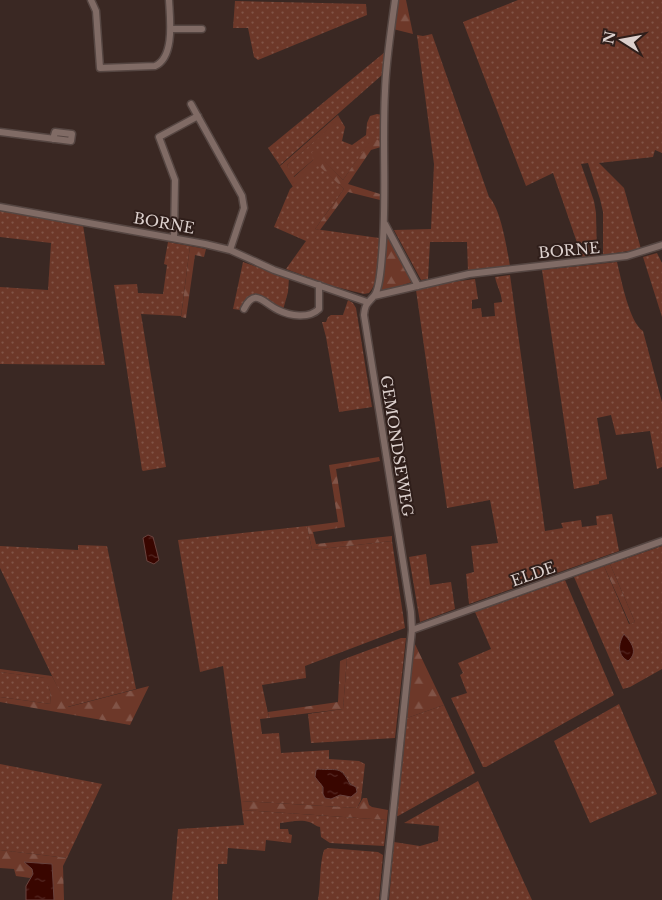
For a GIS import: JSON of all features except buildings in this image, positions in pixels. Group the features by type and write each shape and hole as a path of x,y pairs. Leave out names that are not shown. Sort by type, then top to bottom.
{"street":[{"path":"91,0 96,11 100,68 155,66 162,63 166,55 171,30 169,0"},
{"path":"367,302 374,296 380,274 385,224 385,92 395,0"},
{"path":"171,30 202,29"},
{"path":"191,104 242,196 244,208 230,250"},
{"path":"174,238 175,180 160,137 198,116"},
{"path":"0,132 54,138"},
{"name":"BORNE","path":"0,207 174,238 230,250 274,270 367,302"},
{"path":"385,224 418,286"},
{"name":"BORNE","path":"374,296 469,274 627,256 662,244"},
{"path":"244,310 248,300 260,298 278,310 297,315 309,315 319,309 318,285"},
{"name":"GEMONDSEWEG","path":"367,302 364,320 411,612 412,630 384,900"},
{"name":"ELDE","path":"412,630 662,541"}],"green space":[{"path":"397,0 406,0 413,34 393,29"},
{"path":"518,0 662,0 662,153 655,150 653,157 599,163 624,188 641,249 603,255 603,212 588,163 581,164 594,201 597,256 582,257 553,173 526,186 463,22"},
{"path":"235,1 366,4 367,15 258,60 254,57 248,28 233,28"},
{"path":"432,34 489,197 497,210 510,266 468,271 467,242 430,242 428,279 421,280 394,230 431,229 434,164 417,35"},
{"path":"385,52 382,75 280,165 281,167 268,148"},
{"path":"338,115 338,121 287,165 294,177 313,160 312,152 315,151 343,180 370,141 381,139 381,147 371,150 348,184 380,194 380,200 348,192 320,230 315,229 344,189 318,165 293,187 280,166"},
{"path":"382,115 381,139 370,142 343,180 316,153 313,156 313,160 293,177 287,165 337,121 339,117 345,127 342,141 352,145 366,135 370,116"},
{"path":"318,164 344,189 315,229 379,238 377,274 373,288 369,293 364,294 332,286 286,269 306,241 274,227 290,189"},
{"path":"0,210 83,225 105,365 0,364 0,287 48,290 51,243 0,237"},
{"path":"387,239 389,239 412,282 381,292"},
{"path":"168,242 190,246 181,316 141,314 166,467 143,471 114,285 137,284 138,293 163,294 167,265 164,264"},
{"path":"190,246 206,249 204,257 195,255 186,318 181,317"},
{"path":"657,253 662,263 662,317 643,257"},
{"path":"243,262 289,278 288,292 283,310 259,296 248,297 240,310 233,309"},
{"path":"617,262 630,309 638,326 643,331 662,402 662,467 657,469 650,431 616,435 611,415 597,418 607,479 599,481 599,484 574,489 542,270"},
{"path":"510,275 545,531 563,528 561,523 581,520 582,527 597,525 596,516 612,514 619,551 469,604 466,574 474,572 471,546 498,543 490,500 447,508 416,290 475,279 478,299 472,300 472,309 481,308 482,317 495,316 494,303 502,302 495,277"},
{"path":"348,300 356,308 372,407 339,412 322,322 326,322 331,315 343,315"},
{"path":"379,457 380,461 336,469 345,527 313,532 316,544 392,536 392,541 312,550 307,526 338,522 329,465"},
{"path":"307,526 312,550 392,541 405,628 305,666 306,678 262,685 269,718 260,719 262,734 279,733 281,753 329,750 329,759 359,761 365,764 361,800 357,808 241,801 223,666 200,672 178,540","holes":["321,769 341,771 350,783 356,787 357,792 331,799 325,798"]},
{"path":"78,545 107,546 136,689 67,707 0,568 0,546 78,550"},
{"path":"662,546 662,669 623,689 574,577 604,566 629,624 635,622 610,564"},
{"path":"426,554 430,585 451,582 455,609 420,622 409,557"},
{"path":"610,564 635,622 630,624 604,566"},
{"path":"565,580 614,695 483,767 451,698 467,693 460,675 463,673 458,663 491,649 475,612"},
{"path":"401,638 406,638 395,738 311,743 308,714 343,709 347,658"},
{"path":"414,642 444,705 407,718"},
{"path":"347,658 343,709 269,718 268,712 338,702 340,661"},
{"path":"0,669 52,676 68,707 149,686 130,725 0,702 0,697 51,704 50,691 45,678 0,672"},
{"path":"0,672 46,678 51,704 0,697"},
{"path":"619,704 657,794 590,823 554,741"},
{"path":"444,705 475,773 397,816 407,718"},
{"path":"0,764 102,784 67,858 0,850"},
{"path":"478,781 532,900 389,900 394,842 420,846 438,841 439,826 404,823"},
{"path":"363,798 367,798 369,805 372,807 388,810 387,820 242,810 241,801 357,808"},
{"path":"242,810 387,820 384,846 330,843 321,837 320,827 310,822 280,823 280,829 288,829 289,834 292,835 291,843 266,840 265,851 228,848 227,864 218,864 218,900 172,900 178,829 244,825"},
{"path":"328,848 378,852 383,855 379,900 318,900 322,856 324,850"},
{"path":"0,850 67,858 63,866 64,900 54,900 52,864 25,862 32,869 33,874 30,878 16,876 14,869 0,868"}],"water":[{"path":"148,535 153,537 159,560 154,564 147,561 143,538"},
{"path":"624,634 633,647 633,654 628,661 624,659 620,652"},
{"path":"316,770 341,771 350,784 356,787 357,792 351,797 340,795 331,799 325,798 323,787 315,777"},
{"path":"24,862 52,864 54,900 26,900 26,886 33,874 32,869"}]}
